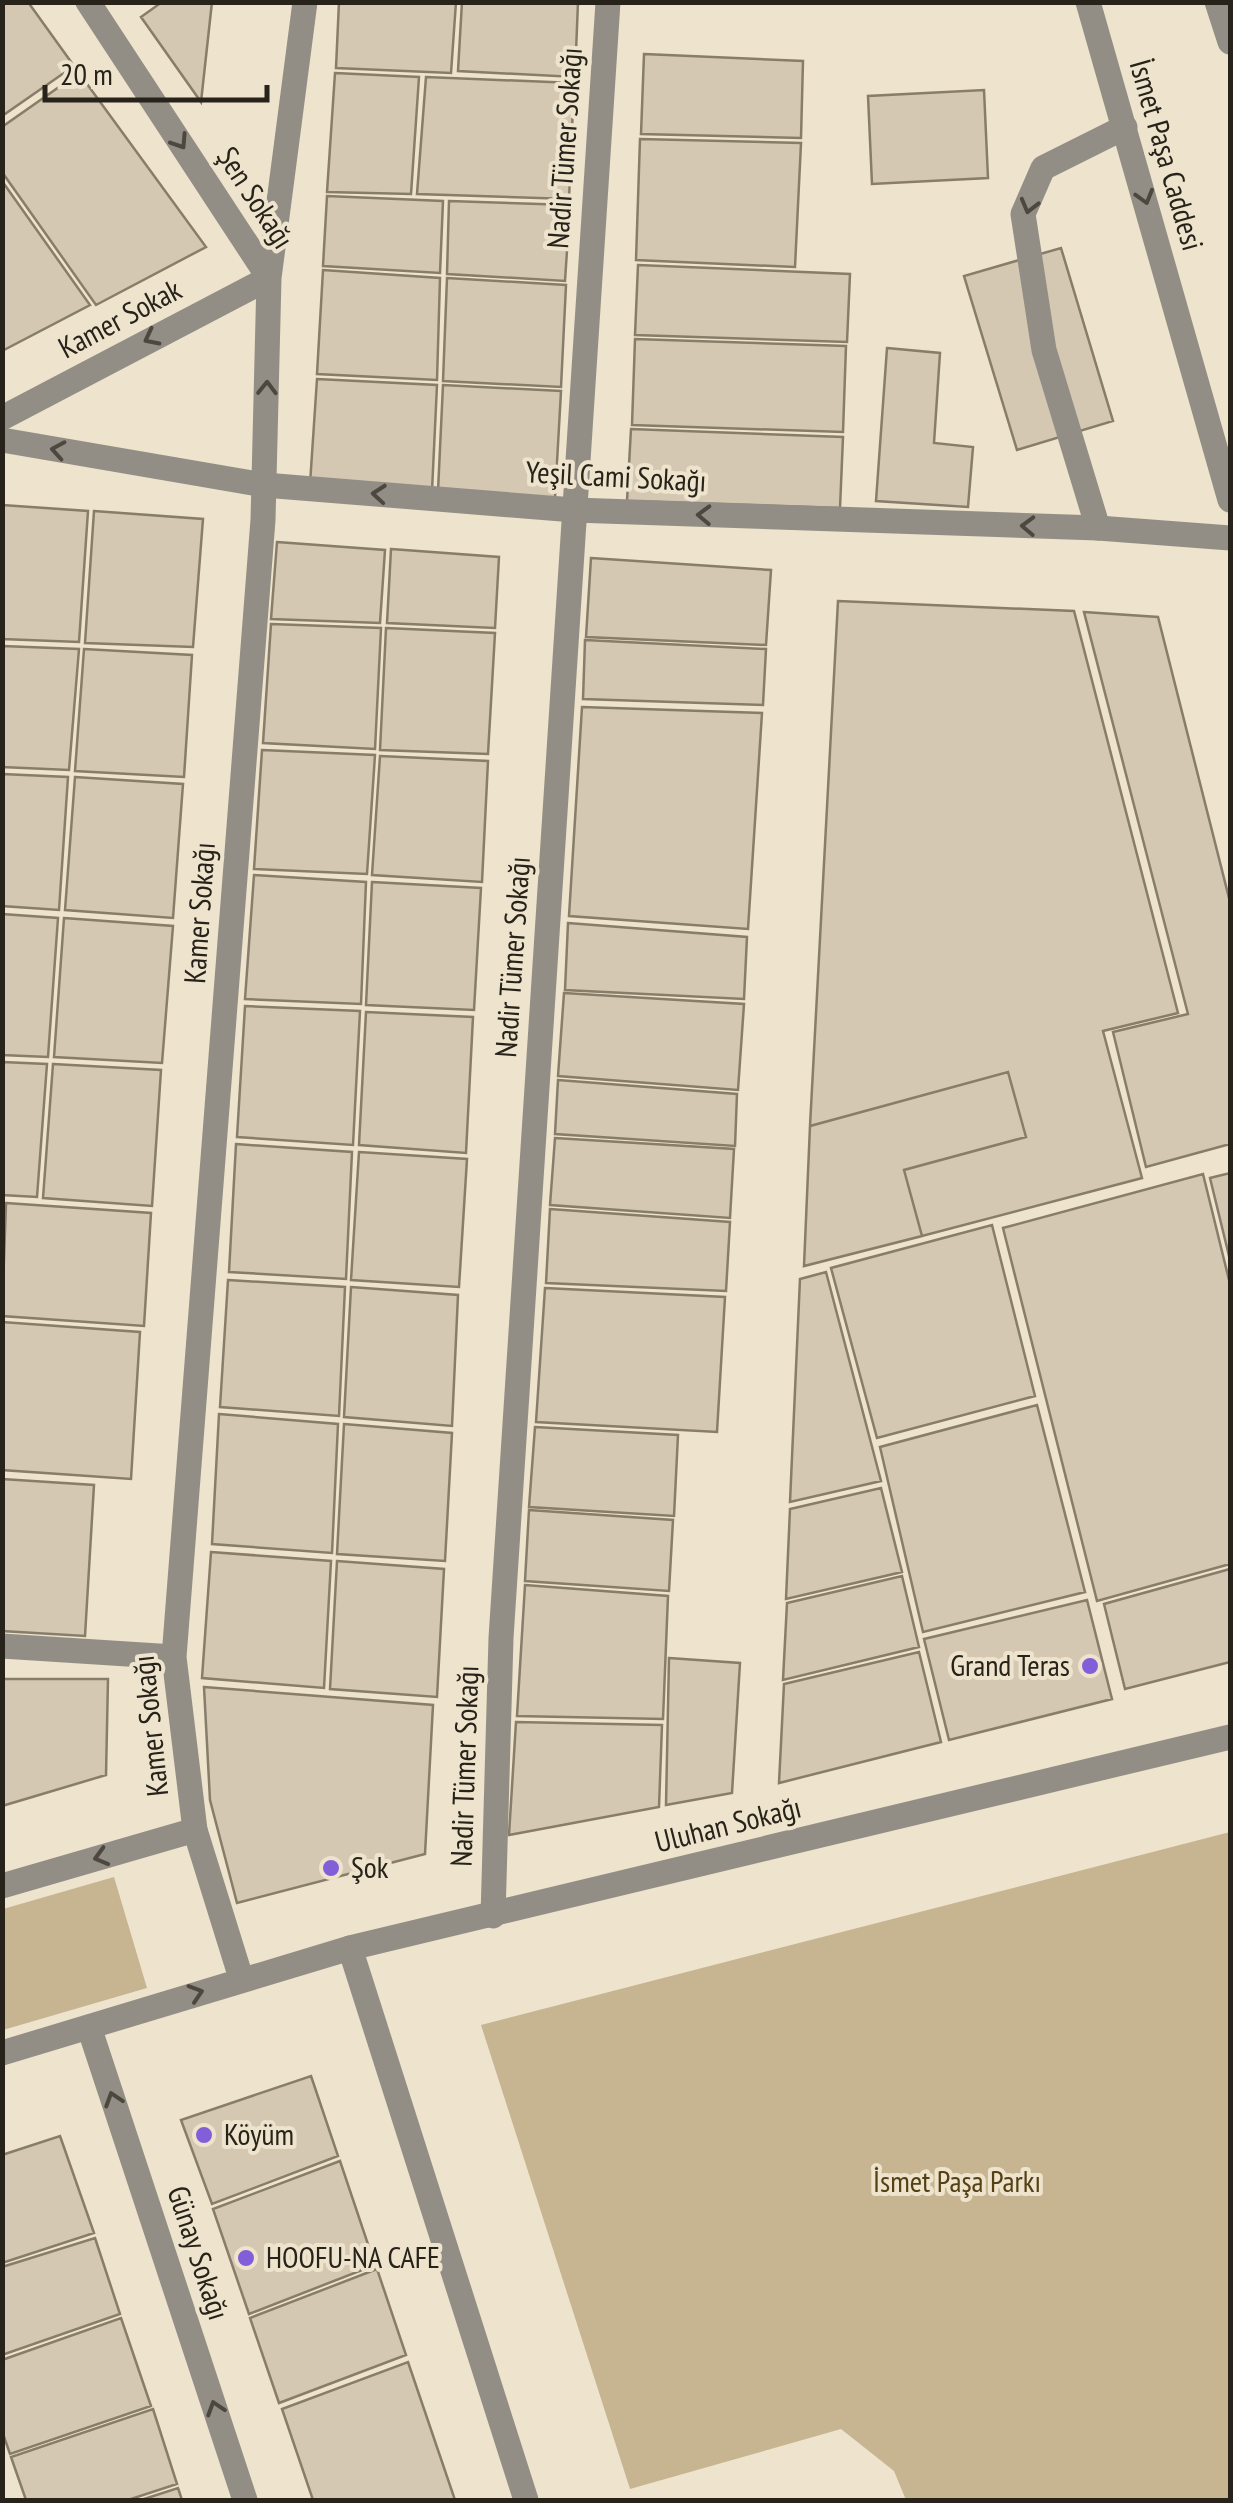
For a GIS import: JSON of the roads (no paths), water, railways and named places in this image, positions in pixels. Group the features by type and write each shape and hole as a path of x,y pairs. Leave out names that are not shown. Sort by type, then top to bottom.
{"street":[{"name":"Şen Sokağı","path":"88,2 270,278"},
{"name":"Kamer Sokağı","path":"194,1830 174,1657 264,485 270,278 305,2"},
{"name":"Nadir Tümer Sokağı","path":"493,1916 501,1638 608,2"},
{"name":"İsmet Paşa Caddesi","path":"1088,2 1230,500"},
{"path":"1217,2 1230,42"},
{"path":"1098,528 1044,350 1024,214 1043,168 1125,127"},
{"name":"Kamer Sokak","path":"2,418 270,278"},
{"name":"Yeşil Cami Sokağı","path":"2,440 264,485 574,510 1098,528 1230,538"},
{"path":"2,1646 174,1657"},
{"name":"Uluhan Sokağı","path":"2,2054 241,1978 350,1948 1230,1737"},
{"path":"2,1886 194,1830 241,1978"},
{"path":"350,1948 526,2500"},
{"name":"Günay Sokağı","path":"88,2027 246,2500"}],"place":[{"name":"Grand Teras","path":"1090,1666"},
{"name":"Şok","path":"331,1868"},
{"name":"Köyüm","path":"204,2135"},
{"name":"HOOFU-NA CAFE","path":"246,2258"}],"park label":[{"name":"İsmet Paşa Parkı","path":"957,2182"}]}
